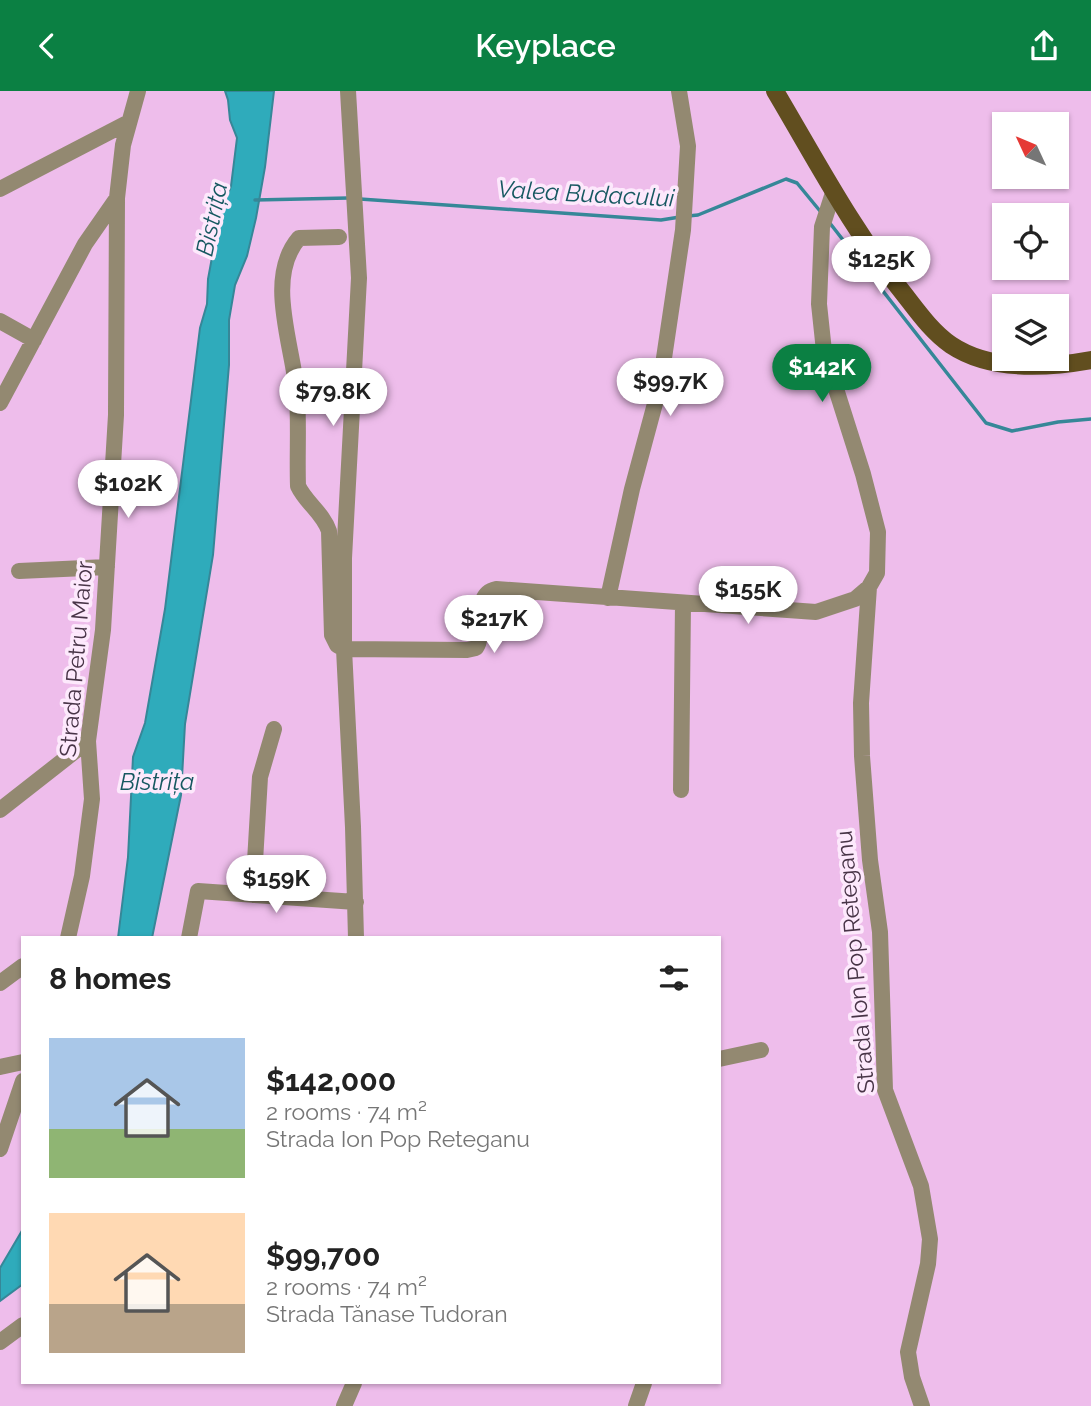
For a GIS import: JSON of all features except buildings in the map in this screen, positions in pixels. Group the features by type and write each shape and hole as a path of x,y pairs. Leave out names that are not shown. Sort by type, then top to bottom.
{"main road":[{"path":"775,91 831,200 929,325 951,345 982,360 1024,366 1084,361"}],"street":[{"name":"Strada Petru Maior","path":"68,936 82,876 92,799 88,741 103,630 116,415 117,198 127,123 138,91"},
{"path":"348,91 359,278 344,558 344,649 356,936"},
{"path":"608,597 632,489 660,385 683,230 688,146 679,91"},
{"path":"0,189 127,123"},
{"path":"0,403 85,244 117,198"},
{"name":"Strada Ion Pop Reteganu","path":"831,200 822,227 819,304 824,351 863,474 878,532 877,573 869,587 861,703 862,756 870,860 880,932 885,1090 921,1186 928,1216 928,1264 908,1352 912,1377 922,1406"},
{"path":"339,237 299,238 290,248 286,259 282,298 297,393 298,487 329,531 332,635 337,645 344,649 476,648 480,639 482,598 492,590 816,612 855,600 869,587"},
{"path":"0,321 34,340"},
{"path":"19,571 107,567"},
{"path":"681,790 683,603"},
{"path":"253,895 260,777 274,729"},
{"path":"0,810 88,741"},
{"path":"189,936 198,891 356,902"},
{"path":"0,983 21,967"},
{"path":"721,1059 761,1050"},
{"path":"0,1067 21,1062"},
{"path":"0,1149 21,1087"},
{"path":"0,1342 21,1326"},
{"path":"345,1406 354,1384"},
{"path":"636,1406 644,1384"}],"water":[{"name":"Bistrița","path":"225,91 274,91 256,218 247,256 235,285 229,320 229,365 213,555 185,724 181,795 152,936 118,936 128,857 133,757 145,723 165,609 200,328 207,304 208,279 220,214 231,186 237,138 230,120"},
{"path":"21,1232 21,1285 0,1301 0,1268"}],"waterway":[{"name":"Valea Budacului","path":"688,216 698,215 786,179 797,183 820,211"},
{"name":"Valea Budacului","path":"255,200 348,198"},
{"name":"Valea Budacului","path":"360,199 661,220 680,217"},
{"name":"Valea Budacului","path":"829,222 986,423 1012,431 1091,419"}]}
